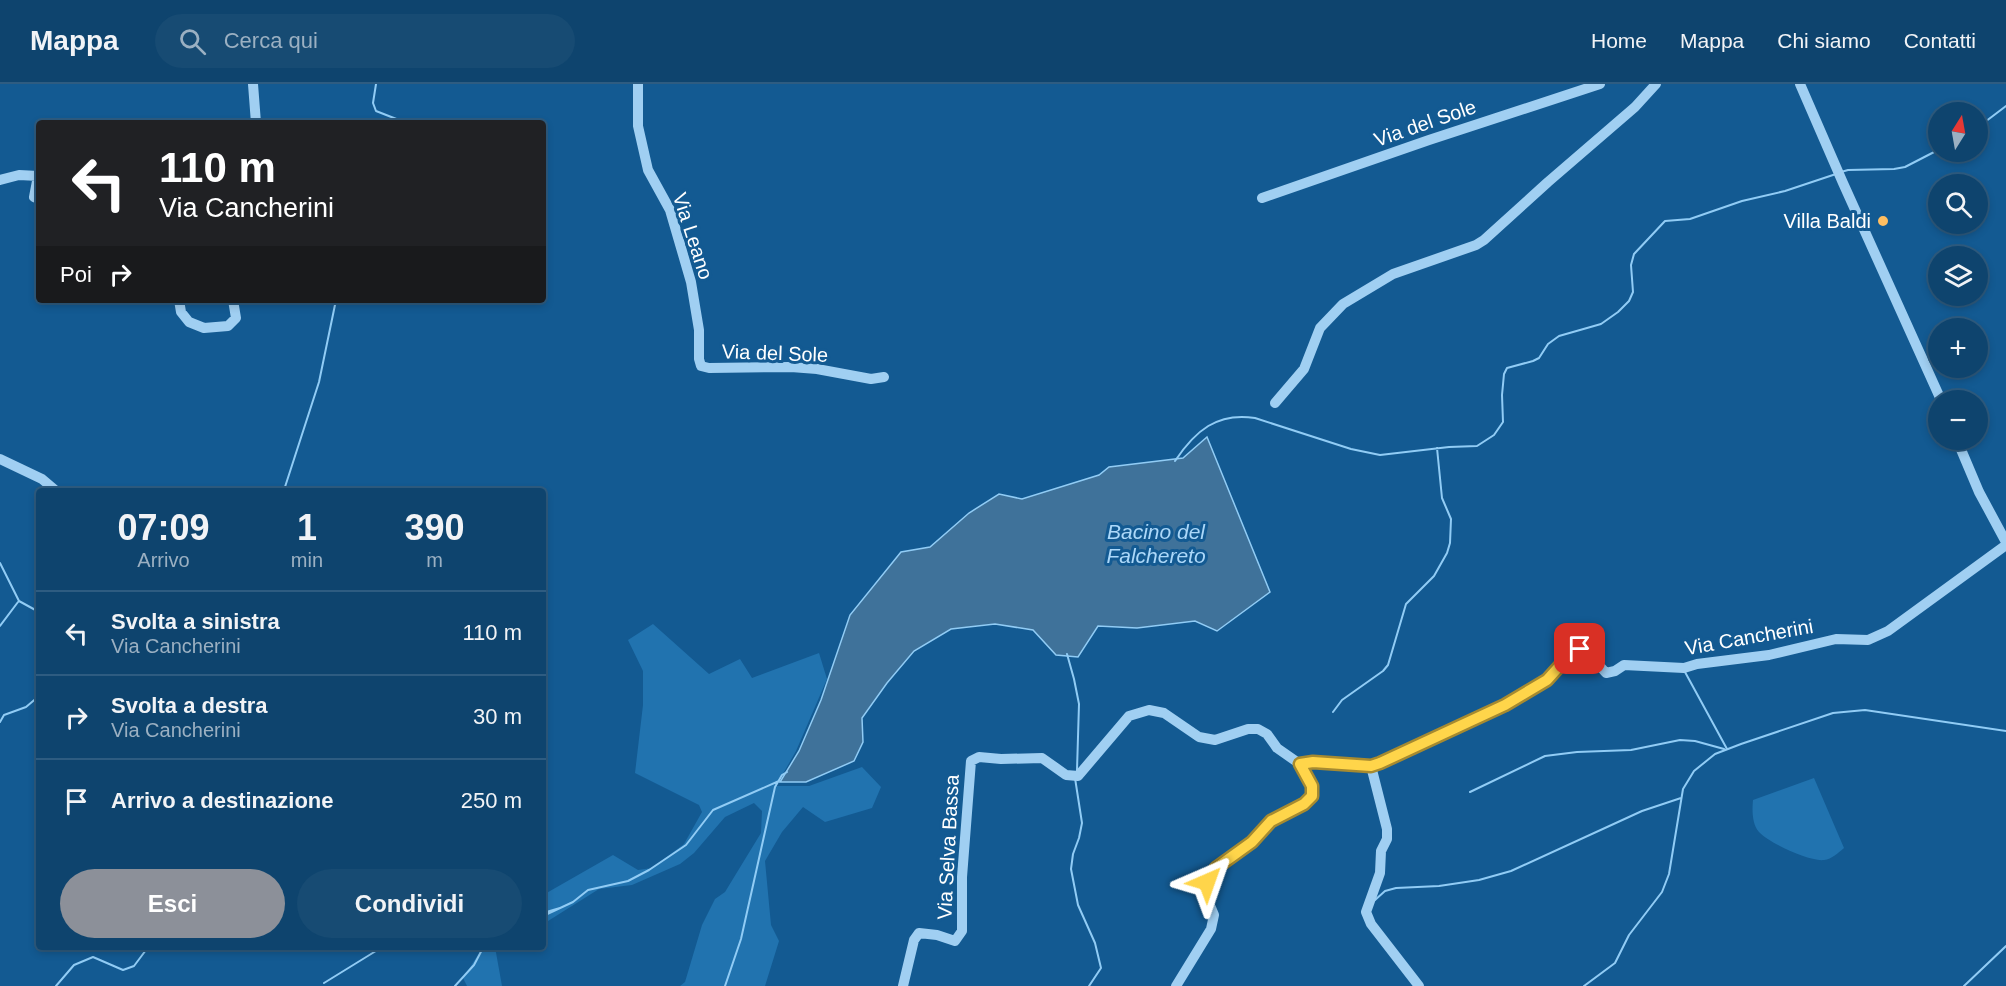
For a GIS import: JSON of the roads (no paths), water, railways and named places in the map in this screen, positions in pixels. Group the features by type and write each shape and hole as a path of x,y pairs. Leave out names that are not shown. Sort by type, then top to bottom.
{"street":[{"path":"253,84 256,120"},
{"name":"Via Leano","path":"638,84 638,126 648,170 670,210 691,282 699,330 701,366"},
{"name":"Via del Sole","path":"1262,198 1600,84"},
{"path":"1275,403 1304,369 1320,328 1344,304 1393,274 1476,245 1484,240 1635,107 1656,84"},
{"path":"1800,84 1936,390"},
{"path":"0,180 19,175 36,176"},
{"path":"180,303 181,312 189,322 204,328 228,326 236,318 234,303"},
{"name":"Via del Sole","path":"701,366 709,368 790,367 817,369 870,379 884,377"},
{"path":"1961,450 1979,492 2006,544"},
{"path":"0,459 42,479 53,488"},
{"name":"Via Cancherini","path":"1300,764 1313,762 1371,766 1505,705 1547,680 1574,650 1580,649 1588,653 1606,673 1615,671 1624,665 1684,668 1697,663 1769,655 1836,639 1868,640 1888,631 2006,544"},
{"name":"Via Selva Bassa","path":"903,986 914,940 918,933 937,935 955,941 962,931 963,867 971,761 979,757 1042,758 1066,775 1078,776 1129,716 1149,710 1164,712 1199,737 1215,740 1248,729 1258,729 1267,734 1277,748 1300,764"},
{"path":"1176,986 1211,929 1214,915 1204,891 1216,868 1252,842 1271,821 1304,804 1312,796 1312,786 1300,764"},
{"path":"1371,766 1387,829 1387,839 1381,851 1380,873 1366,912 1371,924 1419,986"}],"water":[{"name":"Bacino del Falchereto","path":"1207,437 1270,592 1217,631 1195,621 1137,628 1098,626 1078,657 1056,655 1033,630 995,624 951,629 914,651 887,683 862,718 863,742 854,761 806,782 780,782 799,751 821,700 850,615 901,552 930,547 969,513 999,494 1022,499 1099,475 1109,467 1183,458"}],"waterway":[{"path":"376,84 373,103 376,111 399,120"},
{"path":"1988,120 2006,106"},
{"path":"1841,172 1905,167 1928,155"},
{"path":"1175,461 1191,441 1208,426 1218,421 1241,417 1255,418 1351,449 1380,455 1477,446 1494,435 1503,422 1502,395 1504,374 1507,368 1539,358 1548,344 1559,336 1601,324 1618,312 1629,301 1633,292 1631,265 1634,254 1665,221 1690,219 1742,201 1785,191 1836,174"},
{"path":"285,488 319,382 335,303"},
{"path":"1333,712 1342,700 1388,665 1406,604 1434,576 1447,553 1450,543 1451,519 1442,498 1437,448"},
{"path":"0,563 19,601 36,610"},
{"path":"0,626 18,602"},
{"path":"1067,654 1079,704 1077,770"},
{"path":"1685,672 1727,749"},
{"path":"0,722 4,715 26,707 36,699"},
{"path":"1584,986 1615,963 1629,935 1662,892 1669,874 1683,789 1694,771 1715,754 1833,713 1865,710 2006,731"},
{"path":"1470,792 1545,756 1631,750 1680,740 1695,741 1724,749"},
{"path":"725,986 741,939 775,787 782,775 787,772"},
{"path":"1075,778 1082,823 1071,869 1078,905 1095,943 1101,968 1089,986"},
{"path":"546,915 573,902 588,890 628,881 649,870 686,845 713,810 779,781"},
{"path":"1375,900 1385,891 1396,888 1439,886 1479,880 1511,871 1642,811 1681,798"},
{"path":"546,912 560,908"},
{"path":"1964,986 2006,946"},
{"path":"56,986 74,965 93,957 123,970 134,966 146,950"},
{"path":"324,983 378,950"},
{"path":"455,986 474,965 482,950"}],"place":[{"name":"Villa Baldi","path":"1883,221"}]}
